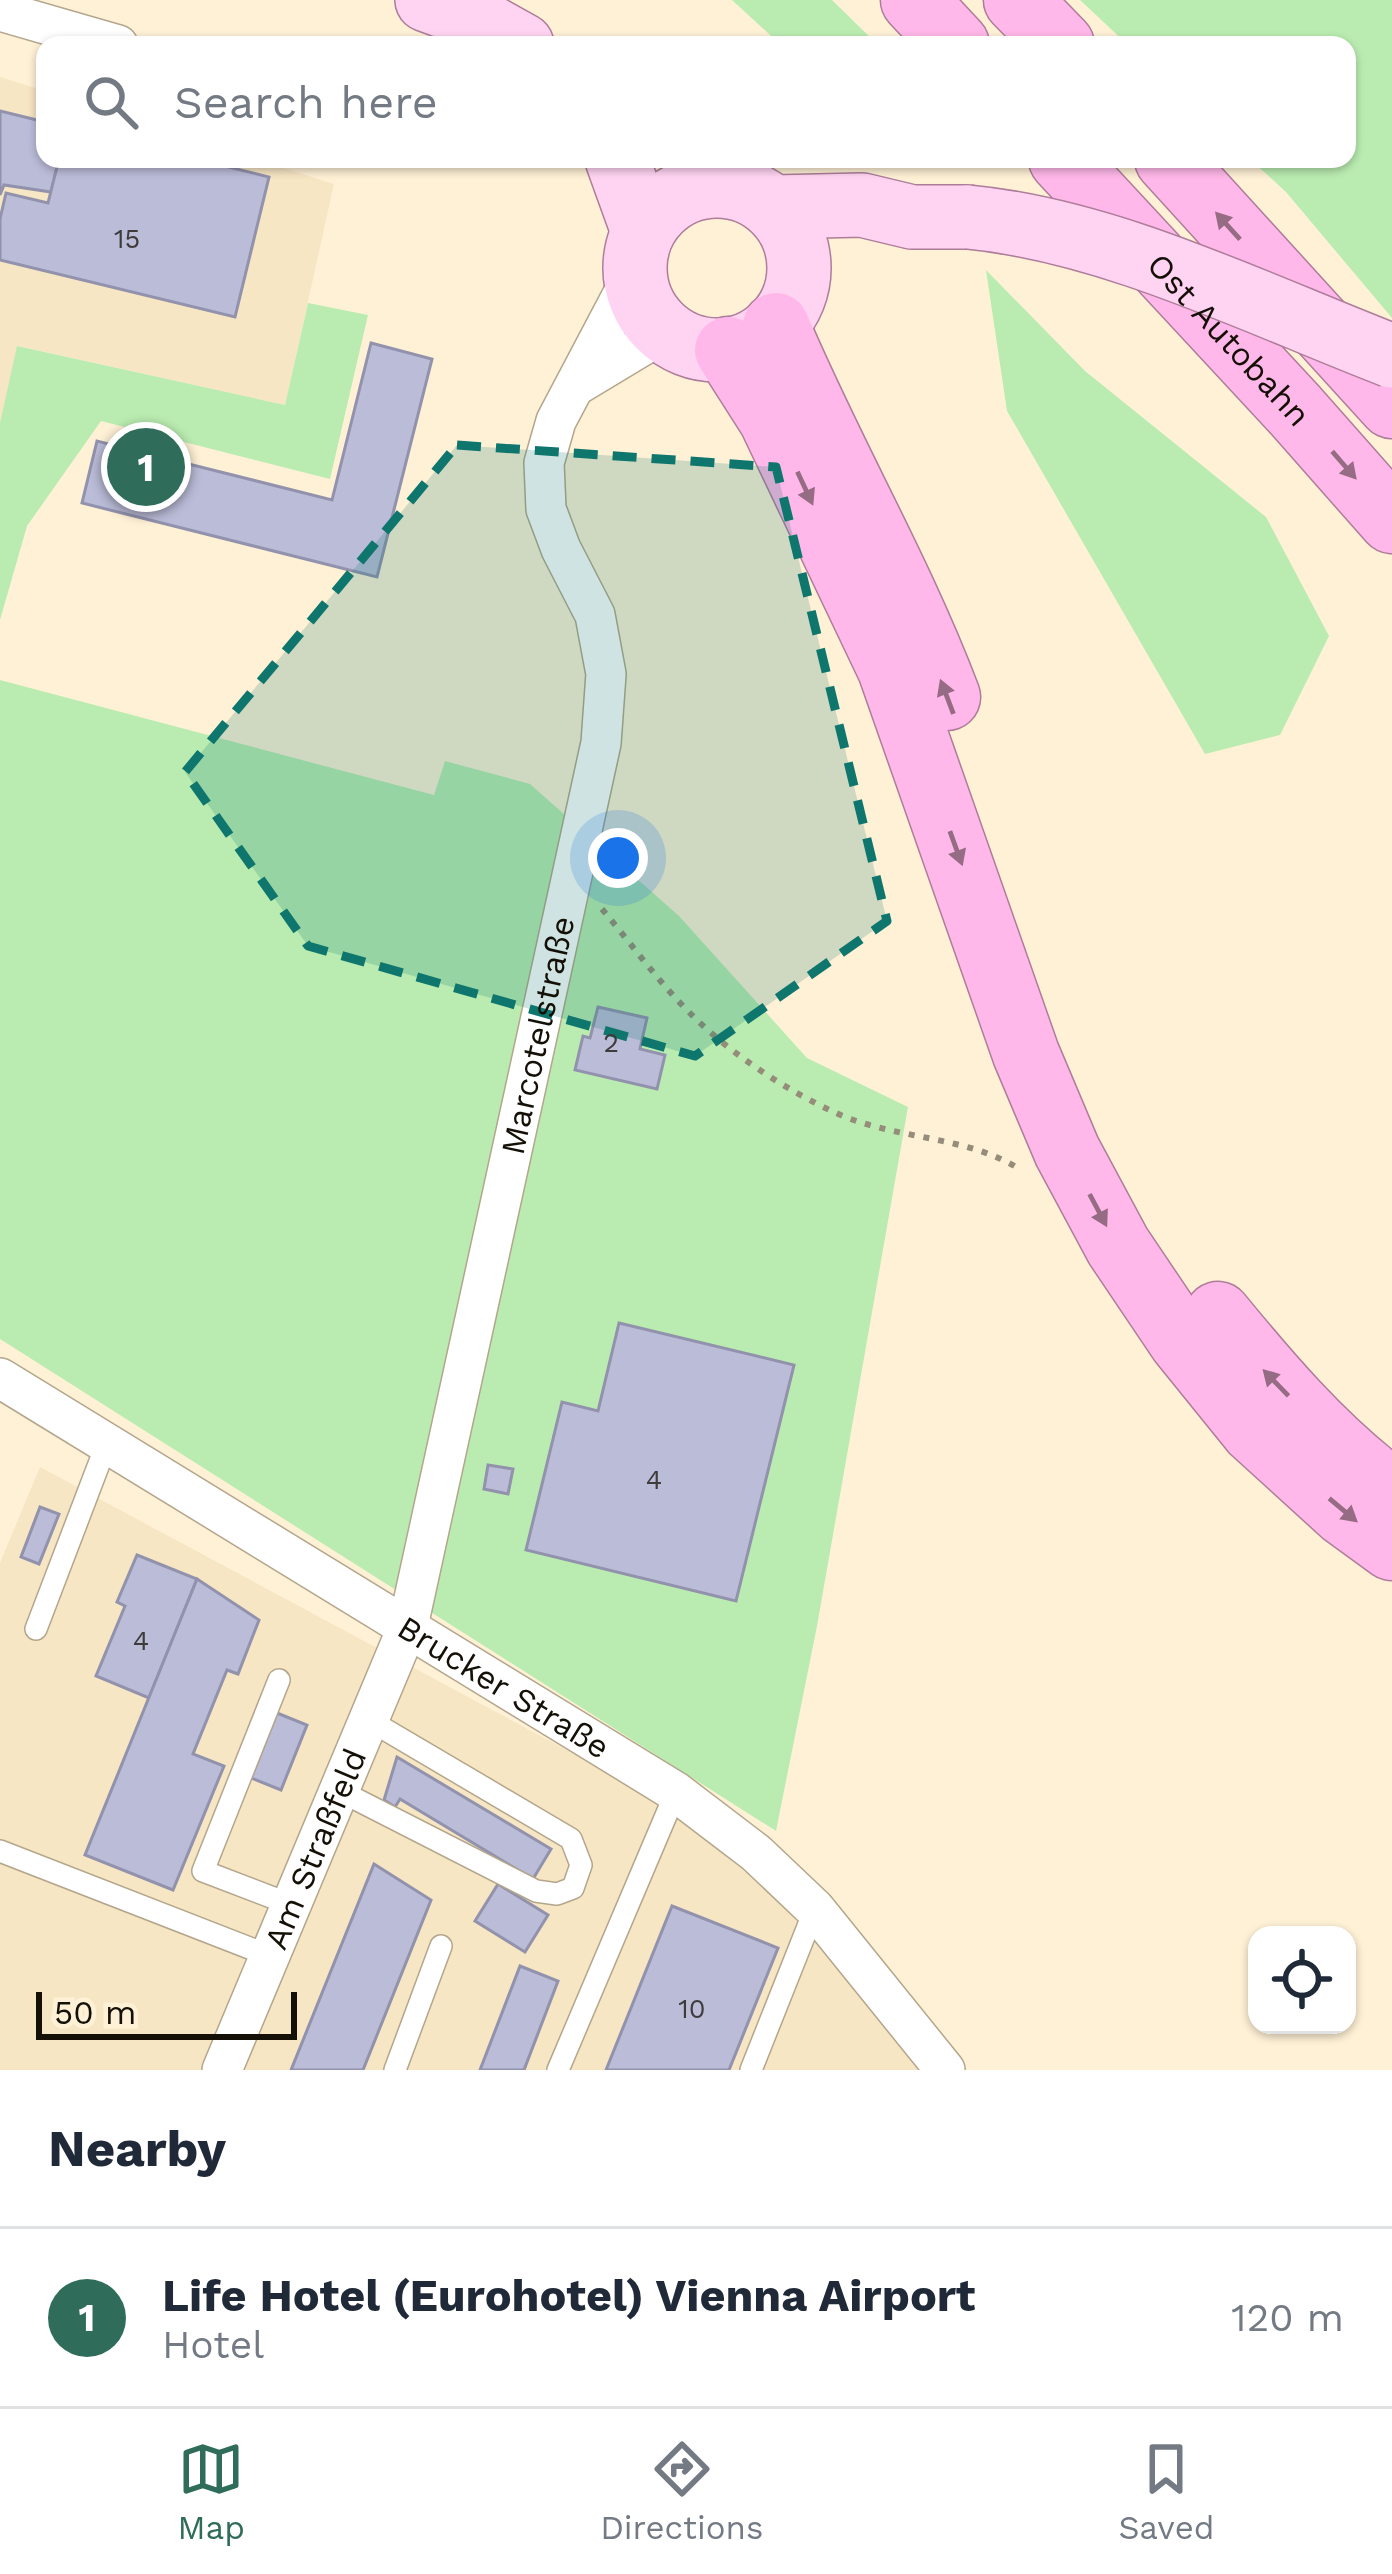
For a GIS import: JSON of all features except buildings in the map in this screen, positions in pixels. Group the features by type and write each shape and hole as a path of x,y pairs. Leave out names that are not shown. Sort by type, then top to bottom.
{"highway":[{"path":"914,0 948,36"},
{"path":"1016,0 1052,36"},
{"name":"Ost Autobahn","path":"1070,168 1392,520"},
{"path":"1176,168 1392,405"},
{"path":"768,317 913,607 1010,861 1077,1069 1139,1196 1198,1291 1264,1371 1355,1463 1392,1492"},
{"path":"768,317 772,419 891,669 1026,1054 1067,1151 1118,1246 1182,1341 1254,1430 1344,1512 1392,1547"}],"main road":[{"path":"428,0 506,36"},
{"path":"619,168 639,252 639,295 665,332 684,344 768,317 940,217"},
{"path":"639,252 693,172 744,190 773,207 794,238 768,317"},
{"path":"773,207 862,205 1015,222 1100,243 1392,356"}],"street":[{"path":"0,11 87,36"},
{"name":"Marcotelstraße","path":"408,1626 601,743 606,674 595,616 560,549 546,509 544,463 556,421 639,252"},
{"path":"577,385 665,332"},
{"name":"Brucker Straße","path":"0,1378 676,1792 756,1853 815,1910 939,2067"},
{"name":"Am Straßfeld","path":"222,2070 408,1626"}],"lane":[{"path":"36,1630 107,1443"},
{"path":"278,1680 203,1871 292,1905"},
{"path":"340,1791 536,1891 557,1894 573,1888 580,1865 572,1839 369,1720"},
{"path":"558,2070 676,1792"},
{"path":"0,1851 270,1956"},
{"path":"752,2070 815,1910"},
{"path":"395,2070 441,1946"}],"path":[{"path":"573,874 695,1019 740,1057 837,1114 892,1131"}],"highlighted area":[{"path":"457,445 776,467 887,921 695,1056 308,946 185,772"}],"shaded area":[{"path":"0,77 36,88 36,168 283,168 334,184 285,405 18,346 0,423"},
{"path":"40,1467 643,1791 777,1897 922,2070 0,2070 0,1563"}],"green space":[{"path":"732,0 832,0 869,36 771,36"},
{"path":"1080,0 1392,0 1392,318 1286,192 1260,168 1356,168 1356,36 1118,36"},
{"path":"986,270 1085,371 1266,517 1329,636 1280,735 1205,754 1007,411"},
{"path":"308,303 368,315 330,479 101,421 27,526 0,620 0,423 17,346 285,405"},
{"path":"0,680 434,795 445,761 530,784 679,916 807,1058 908,1107 776,1831 0,1339"}],"place":[{"name":"Life Hotel (Eurohotel) Vienna Airport","path":"146,467"}]}
